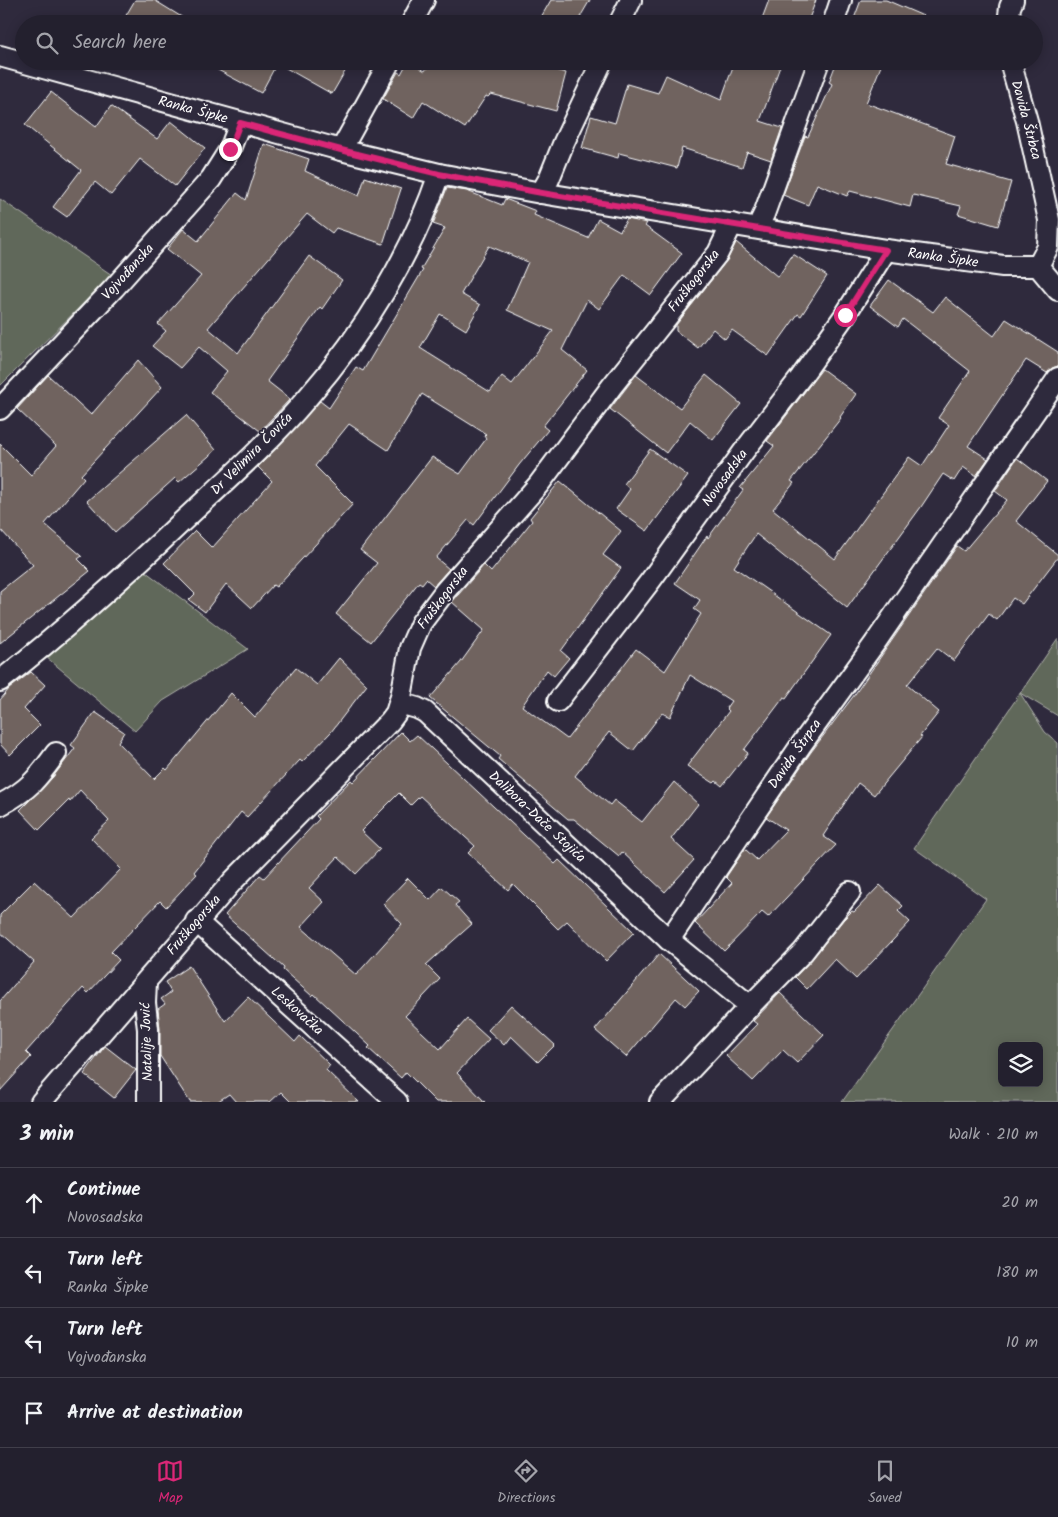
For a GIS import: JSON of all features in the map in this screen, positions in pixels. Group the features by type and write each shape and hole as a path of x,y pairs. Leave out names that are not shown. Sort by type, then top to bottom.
{"street":[{"path":"416,15 424,0"},
{"path":"624,15 631,0"},
{"path":"836,15 841,0"},
{"path":"1009,15 1010,7 1014,0"},
{"name":"Ranka Šipke","path":"0,56 15,60"},
{"name":"Ranka Šipke","path":"50,70 240,123 439,174 886,250 1003,266 1038,266"},
{"path":"341,150 385,70"},
{"path":"542,193 598,70"},
{"path":"757,228 764,214 816,70"},
{"name":"Davida Štrbca","path":"1013,70 1052,201 1048,247 1038,266"},
{"name":"Vojvođanska","path":"0,409 114,288 211,179 230,149 240,123"},
{"name":"Dr Velimira Čovića","path":"0,681 48,644 145,558 238,470 308,398 361,328 404,258 428,206 439,174"},
{"name":"Fruškogorska","path":"41,1102 146,982 196,921 390,721 396,713 410,648 421,623 445,591 539,484 612,386 718,253 732,224"},
{"name":"Novosadska","path":"558,701 651,580 744,451 801,377 845,315 886,250"},
{"path":"1038,266 1058,290"},
{"name":"Davida Štrpca","path":"669,940 801,745 880,635 1058,378"},
{"name":"Dalibora-Dače Stojića","path":"399,703 425,712 669,940"},
{"path":"0,805 18,796 28,788 56,752"},
{"path":"660,1102 803,952 850,892"},
{"name":"Leskovačka","path":"196,921 397,1102"},
{"path":"669,940 750,1006"},
{"name":"Natalije Jović","path":"146,982 148,1102"}],"green space":[{"path":"0,199 112,275 0,386"},
{"path":"145,571 248,649 163,701 135,731 46,657"},
{"path":"1058,638 1058,716 1020,693"},
{"path":"1020,693 1045,732 1058,743 1058,1102 842,1102 986,899 914,848"}],"building":[{"path":"135,0 154,0 178,15 126,15"},
{"path":"551,0 590,0 581,15 542,15"},
{"path":"769,0 816,0 810,15 763,15"},
{"path":"861,0 886,0 921,15 855,15"},
{"path":"218,70 273,70 261,93"},
{"path":"289,70 346,70 332,94"},
{"path":"403,70 555,70 566,73 556,111 491,94 488,97 486,96 465,128 423,101 413,118 383,99 398,72 401,74"},
{"path":"732,70 779,70 760,121 782,128 771,160 747,152 742,167 682,148 677,168 619,153 618,158 582,148 591,116 615,123 627,84 658,93 666,75 721,100"},
{"path":"834,70 879,70 866,103 955,136 946,164 1011,182 998,226 958,214 961,206 913,195 910,207 850,191 847,196 817,184 808,205 783,195 805,136 808,137 832,84 829,82"},
{"path":"51,92 96,127 111,106 157,139 171,121 205,148 175,186 140,159 111,195 95,182 67,217 53,207 81,170 25,125"},
{"path":"264,144 309,159 305,171 359,196 365,177 401,189 383,244 336,228 332,233 307,214 208,328 238,353 309,256 342,280 322,309 320,307 267,381 290,399 260,431 210,392 227,371 199,347 180,368 152,346 166,331 158,324 201,276 167,249 183,229 198,241 237,193 246,200"},
{"path":"447,188 467,191 502,205 505,199 536,211 534,215 588,238 598,219 620,231 627,219 647,223 645,226 682,253 651,295 624,275 599,309 587,300 562,350 587,370 543,426 548,430 474,525 468,520 436,558 449,569 434,586 426,579 422,584 419,582 371,642 336,614 377,563 360,550 432,457 460,474 486,439 484,436 486,434 422,394 388,450 349,424 315,466 353,504 276,587 273,585 252,608 226,584 205,612 189,600 195,594 164,563 195,531 212,548 272,481 258,467 320,401 329,408 356,367 363,371 423,270 421,269 445,228 433,224","holes":["489,246 528,262 507,310 553,331 512,384 502,376 490,392 420,348 440,314 466,330 480,305 461,294"]},
{"path":"736,242 778,277 793,254 827,276 801,316 798,314 768,356 732,330 725,339 713,329 698,348 676,331 676,325 727,260"},
{"path":"889,280 933,312 945,297 994,336 1006,319 1058,352 1058,366 1052,368 1047,373 1026,360 968,446 988,459 976,476 963,467 954,481 943,474 847,608 756,534 734,567 831,635 786,698 784,697 744,750 748,753 722,786 687,766 729,711 726,708 731,701 690,675 670,717 662,713 633,751 609,732 575,776 610,805 614,800 642,822 674,782 698,804 671,839 694,860 665,892 622,852 619,856 574,819 568,819 498,759 500,756 430,698 461,662 484,630 452,602 484,565 491,572 532,521 530,518 560,481 621,531 603,555 621,568 561,651 569,658 554,676 547,670 522,706 567,739 636,649 665,671 701,614 694,609 700,600 675,583 707,536 708,538 743,490 740,488 774,446 767,441 822,369 856,394 841,418 791,481 794,483 773,509 835,559 909,457 922,466 949,425 938,418 970,371 903,319 898,327 870,306"},
{"path":"138,360 162,387 81,475 84,478 45,524 82,556 78,559 90,571 0,643 0,591 33,565 0,529 0,444 31,475 56,446 17,409 48,375 91,415"},
{"path":"636,375 680,408 706,375 741,404 713,440 690,421 666,453 610,409"},
{"path":"186,415 216,450 179,482 175,478 115,532 87,501"},
{"path":"650,449 688,476 647,531 616,509 630,489 624,484"},
{"path":"1017,458 1047,481 1016,521 1058,555 1058,557 1022,604 1013,598 997,620 989,614 954,661 937,648 907,685 939,712 920,736 922,737 874,795 858,783 823,836 836,845 768,917 762,912 724,951 695,923 732,883 726,877 745,849 757,860 786,830 766,817 811,752 855,694 957,546 964,551 1007,500 995,491"},
{"path":"339,658 367,685 331,732 302,762 300,760 247,817 241,812 194,872 197,874 166,907 160,901 111,952 119,960 88,993 83,988 26,1052 31,1057 0,1091 0,1001 34,962 0,932 0,915 34,881 74,918 121,869 91,838 109,821 80,790 70,802 69,800 39,830 20,810 53,777 75,748 71,745 95,712 124,732 118,742 154,779 165,768 167,770 231,693 255,717 296,668 317,685"},
{"path":"31,672 45,685 24,709 40,725 10,755 0,744 0,700 9,689"},
{"path":"401,732 410,741 417,735 555,864 559,860 634,932 606,961 567,921 558,929 513,884 508,890 468,853 475,846 420,796 411,805 399,793 361,831 380,849 356,874 338,857 309,888 324,902 301,927 356,975 402,924 383,904 408,878 430,900 442,887 459,902 455,905 472,924 426,965 440,979 405,1016 440,1049 467,1019 489,1039 457,1073 485,1102 436,1102 406,1072 401,1078 314,994 312,996 225,915 260,875 264,878 319,819 316,816 351,780 353,782"},
{"path":"880,885 903,906 898,911 910,922 856,979 835,959 807,989 795,977 843,920 852,911 854,912"},
{"path":"659,954 699,991 685,1006 676,998 626,1057 595,1030"},
{"path":"189,966 225,1021 248,997 295,1042 300,1036 330,1065 326,1070 359,1102 291,1102 281,1092 270,1102 236,1102 229,1094 217,1102 190,1102 160,1056 158,1009 165,1004 161,999 171,992 165,982"},
{"path":"780,993 824,1035 797,1063 783,1050 753,1081 726,1056 757,1024 753,1021"},
{"path":"511,1005 555,1045 538,1062 511,1036 504,1045 488,1030"},
{"path":"105,1046 136,1070 114,1098 84,1074"}],"route":[{"path":"230,149 240,123 439,174 886,250 845,315"}]}
